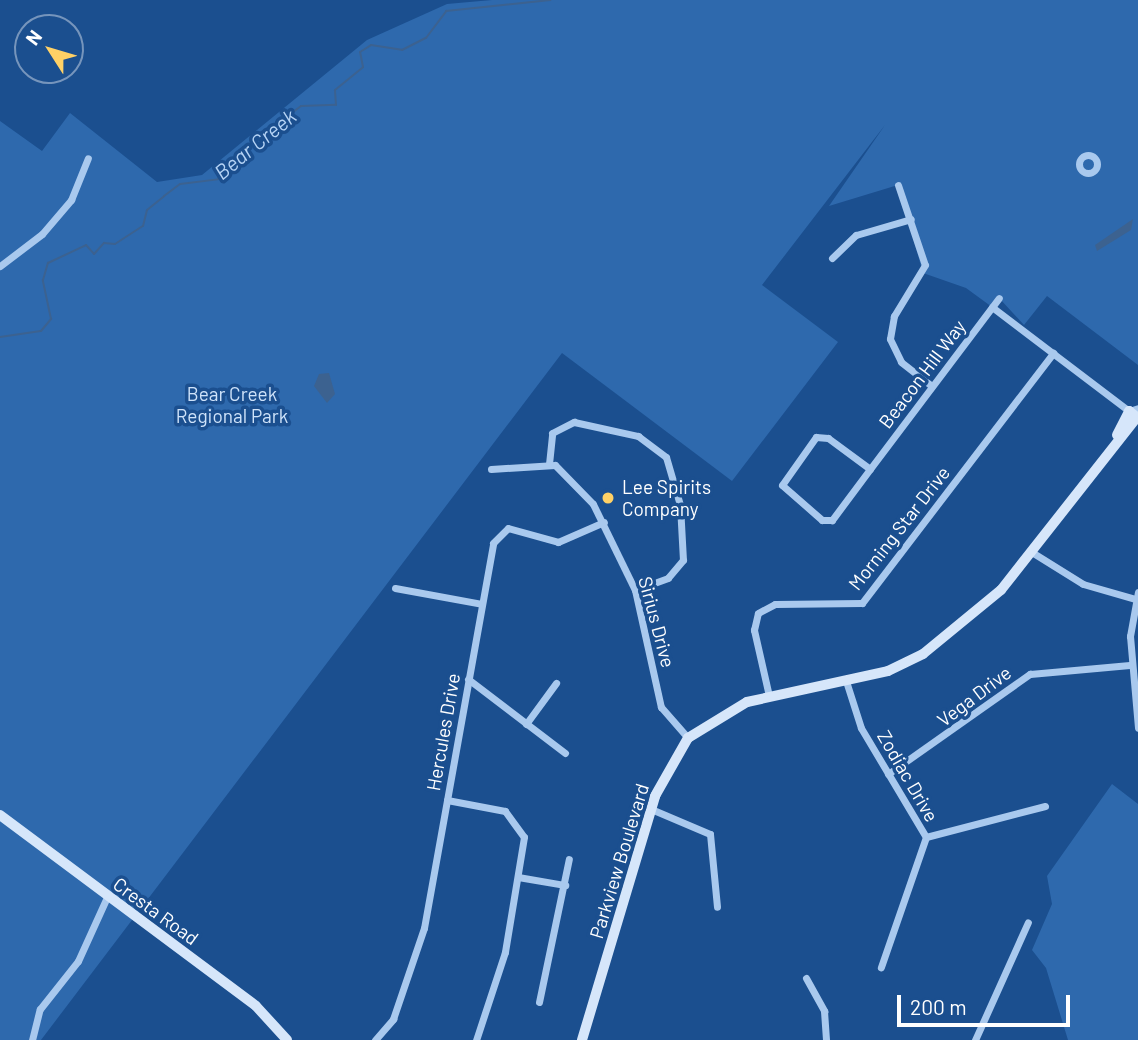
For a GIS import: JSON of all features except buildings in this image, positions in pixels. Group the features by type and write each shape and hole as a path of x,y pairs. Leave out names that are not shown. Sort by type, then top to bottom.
{"street":[{"path":"0,266 42,234 71,200 88,158"},
{"path":"898,185 925,265 894,316 890,340 901,362 932,386"},
{"path":"832,258 856,234 911,219"},
{"name":"Beacon Hill Way","path":"870,470 820,436 782,485 822,520 832,520 870,470 932,386 999,299"},
{"path":"992,307 1136,414"},
{"name":"Morning Star Drive","path":"769,696 754,630 758,613 775,604 862,603 1053,353"},
{"name":"Parkview Boulevard","path":"582,1040 651,809 666,768 688,738 733,707 769,696 846,681 923,654 991,600 1116,436 1136,414"},
{"path":"491,469 549,464 549,439 567,422 638,436 666,457 680,505 683,560 668,578 635,590"},
{"name":"Sirius Drive","path":"549,464 566,472 604,522 635,590 661,708 688,738"},
{"name":"Hercules Drive","path":"375,1040 393,1019 420,941 493,543 502,532 515,527 558,542 604,522"},
{"path":"1030,551 1083,584 1136,595 1130,665 1138,728"},
{"path":"395,588 482,604"},
{"name":"Vega Drive","path":"888,774 1030,674 1130,665"},
{"path":"468,679 565,753"},
{"name":"Zodiac Drive","path":"846,681 858,719 926,837 881,967"},
{"path":"526,724 556,683"},
{"path":"447,800 495,808 522,828 518,877 505,952 475,1040"},
{"path":"926,837 1045,806"},
{"path":"651,809 710,834 717,907"},
{"name":"Cresta Road","path":"0,815 256,1006 287,1040"},
{"path":"539,1002 569,859"},
{"path":"518,877 565,885"},
{"path":"32,1040 40,1009 78,961 107,897"},
{"path":"975,1040 1028,922"},
{"path":"806,978 824,1011 826,1040"}],"green space":[{"name":"Bear Creek Regional Park","path":"492,0 1138,0 1138,365 1047,296 1024,325 1000,299 992,307 966,288 923,273 898,185 829,206 885,125 762,285 838,342 732,481 562,353 41,1040 0,1040 0,121 42,151 70,113 157,182 202,175 367,40 447,4"},
{"path":"1112,784 1138,804 1138,1040 1068,1040 1046,968 1032,950 1052,904 1047,876"}],"shaded area":[{"path":"1133,219 1131,230 1097,251 1095,245"},
{"path":"329,373 335,394 327,403 314,386 319,374"}],"waterway":[{"name":"Bear Creek","path":"0,337 41,331 51,319 43,280 48,263 86,245 94,254 104,243 115,244 143,226 147,210 180,184 218,179 223,166 301,106 336,105 335,90 363,67 360,52 371,45 402,50 426,38 446,11 550,0"}],"place":[{"name":"Lee Spirits Company","path":"608,498"}]}
